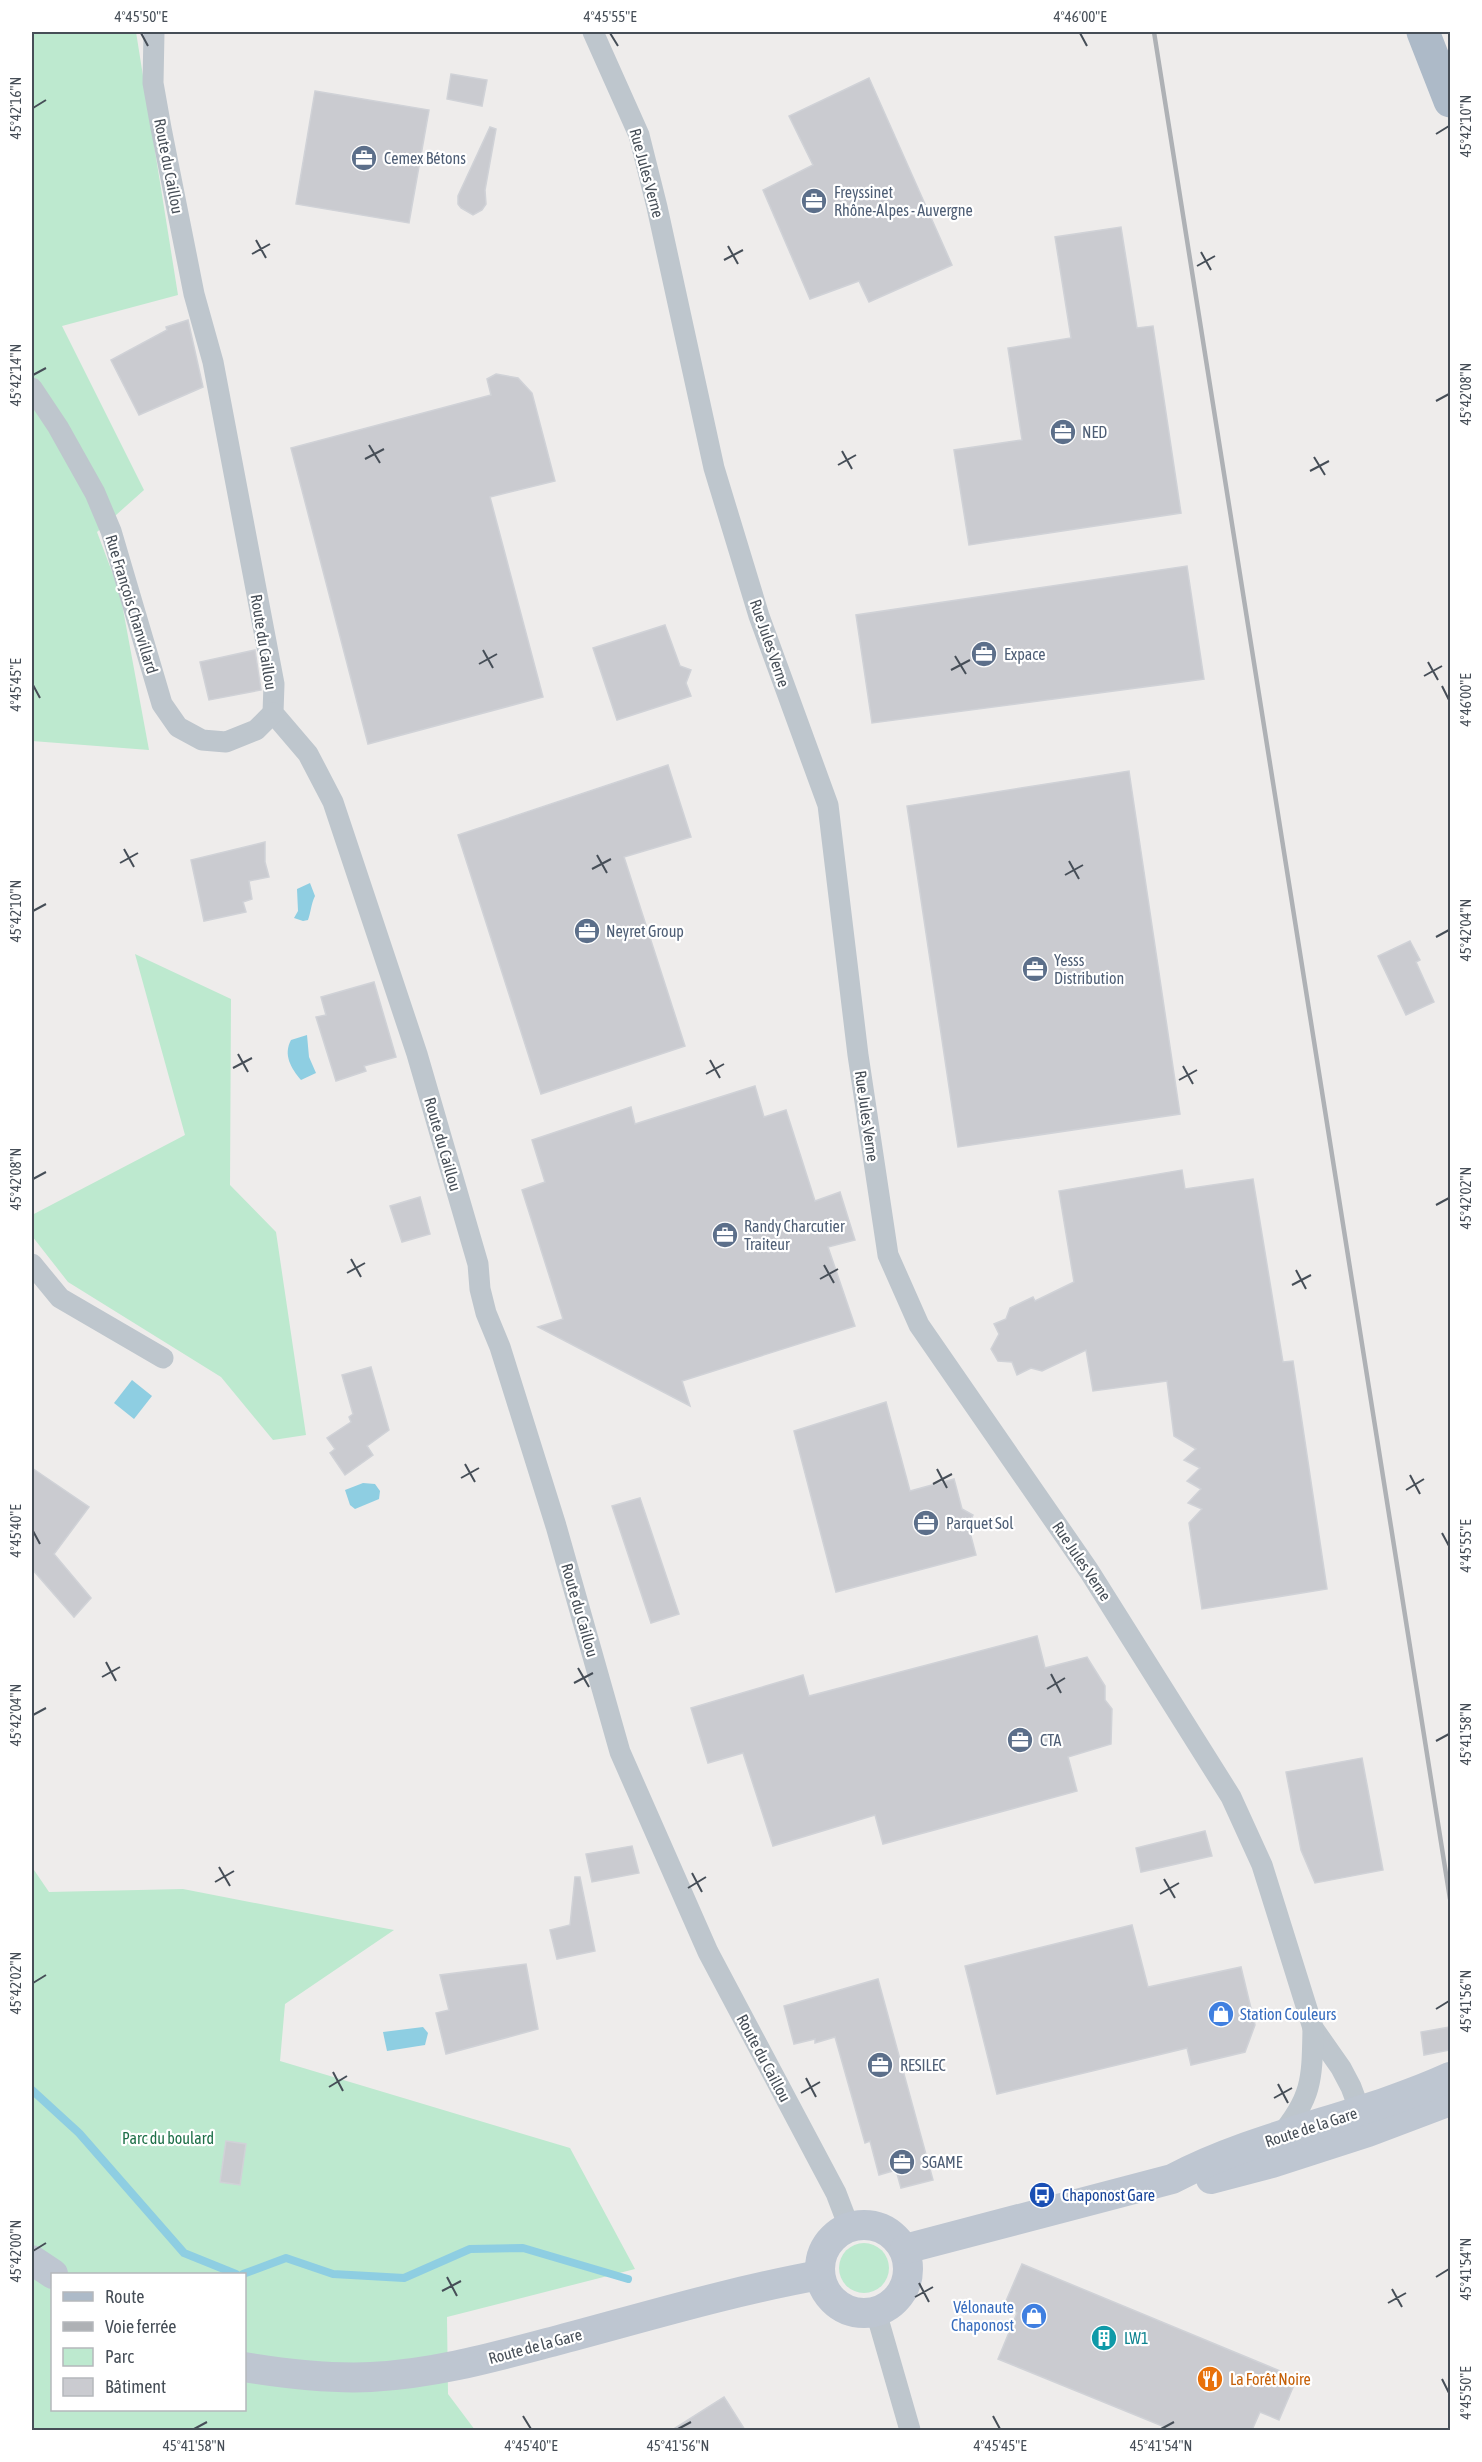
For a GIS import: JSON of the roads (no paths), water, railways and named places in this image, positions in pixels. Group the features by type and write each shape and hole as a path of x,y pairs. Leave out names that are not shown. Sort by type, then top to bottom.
{"main road":[{"path":"1423,32 1450,101"},
{"name":"Route de la Gare","path":"905,2250 1172,2180 1194,2168 1360,2111 1450,2077"},
{"name":"Route de la Gare","path":"1172,2180 1205,2180 1227,2176 1368,2132 1450,2101"},
{"path":"862,2224 887,2230 905,2250 909,2274 906,2286 889,2306 876,2312 861,2313 846,2310 825,2290 820,2275 821,2260 826,2246 836,2235 849,2227 862,2224"},
{"path":"32,2260 52,2273"},
{"name":"Route de la Gare","path":"246,2367 298,2376 328,2378 372,2377 423,2371 495,2357 677,2308 820,2275"}],"street":[{"name":"Route du Caillou","path":"154,32 153,83 194,294 213,362 274,684 273,713 294,735 321,775 333,802 361,884 417,1054 478,1264 480,1289 486,1313 500,1347 553,1515 620,1752 708,1952 840,2201 849,2227"},
{"name":"Rue Jules Verne","path":"593,32 639,135 714,468 759,616 828,805 858,1055 888,1255 919,1325 1089,1570 1231,1797 1262,1865 1313,2028 1341,2068 1351,2086 1360,2111"},
{"name":"Rue François Chanvillard","path":"32,387 95,493 111,531 162,704 178,727 202,740 226,742 256,730 273,713"},
{"path":"32,1264 60,1298 164,1358"},
{"path":"1279,2138 1301,2107 1312,2078 1313,2028"},
{"path":"876,2312 910,2430"}],"water":[{"path":"310,883 315,896 308,920 303,921 294,918 298,911 297,889"},
{"path":"307,1035 309,1057 316,1073 301,1080 291,1066 288,1051 291,1040"},
{"path":"132,1380 152,1396 134,1419 114,1403"},
{"path":"363,1483 375,1484 380,1491 379,1499 355,1509 350,1505 345,1490"},
{"path":"423,2027 428,2033 425,2045 387,2051 383,2032"}],"waterway":[{"path":"32,2090 79,2133 184,2253 234,2273"},
{"path":"246,2273 286,2258 333,2274 404,2278 470,2249 523,2248 628,2279"}],"railway":[{"path":"1154,32 1450,1899"}],"place":[{"name":"Cemex Bétons","path":"364,158"},
{"name":"Freyssinet Rhône-Alpes - Auvergne","path":"814,201"},
{"name":"NED","path":"1063,432"},
{"name":"Expace","path":"984,654"},
{"name":"Neyret Group","path":"587,931"},
{"name":"Yesss Distribution","path":"1035,969"},
{"name":"Randy Charcutier Traiteur","path":"725,1235"},
{"name":"Parquet Sol","path":"926,1523"},
{"name":"CTA","path":"1020,1740"},
{"name":"Station Couleurs","path":"1221,2014"},
{"name":"RESILEC","path":"880,2065"},
{"name":"SGAME","path":"902,2162"},
{"name":"Chaponost Gare","path":"1042,2195"},
{"name":"Vélonaute Chaponost","path":"1034,2316"},
{"name":"LW1","path":"1104,2338"},
{"name":"La Forêt Noire","path":"1210,2379"}],"park label":[{"name":"Parc du boulard","path":"168,2138"}]}
